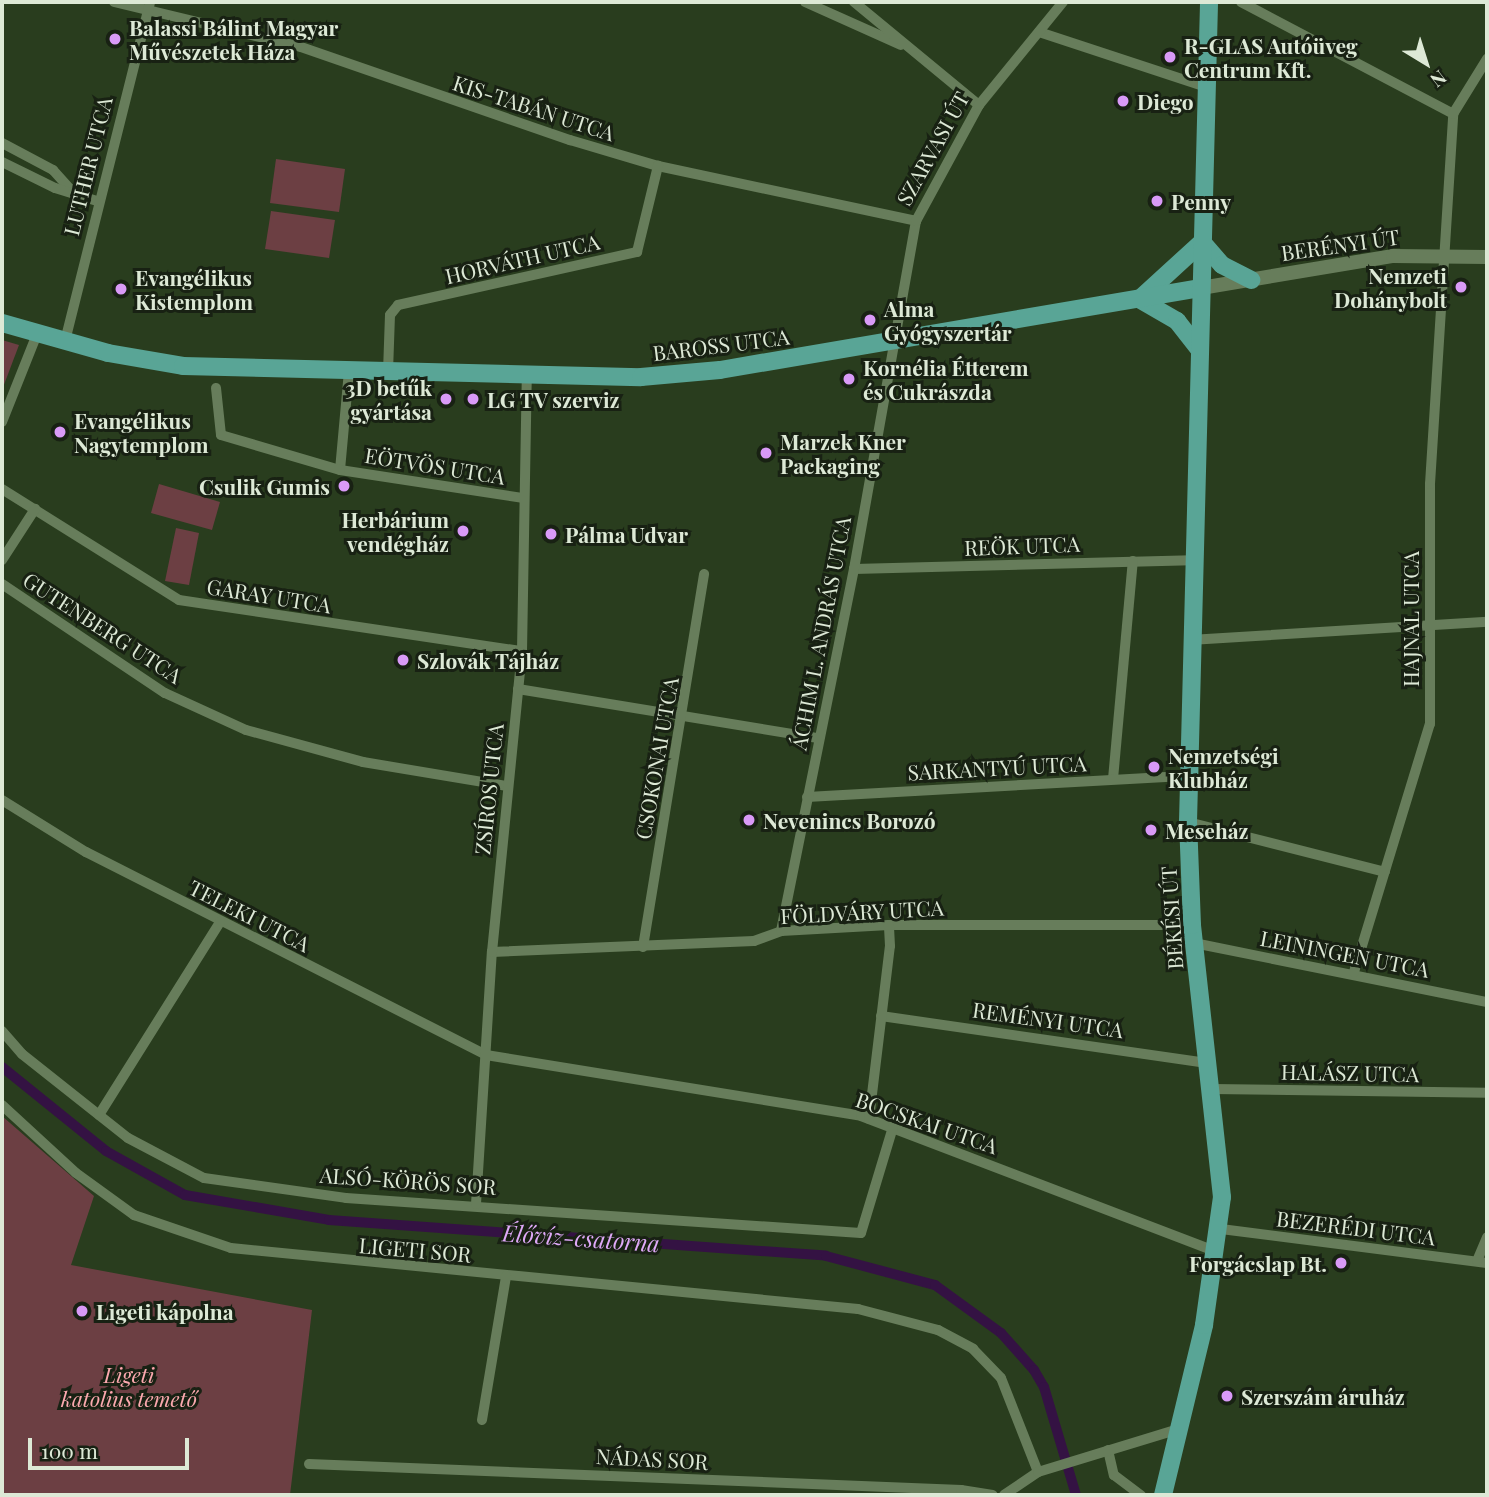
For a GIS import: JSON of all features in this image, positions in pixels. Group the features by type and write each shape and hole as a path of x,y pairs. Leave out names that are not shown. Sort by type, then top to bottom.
{"main road":[{"path":"1201,288 1209,2"},
{"path":"1202,242 1222,265 1251,280"},
{"path":"1198,348 1177,321 1139,299 1202,242"},
{"name":"BAROSS UTCA","path":"2,323 148,361 241,368 527,377 686,374 894,342 1201,288"},
{"name":"BÉKÉSI ÚT","path":"1163,1495 1182,1428 1221,1229 1222,1165 1192,925 1188,822 1191,560 1201,288"}],"street":[{"name":"KIS-TABÁN UTCA","path":"114,2 147,7 301,47 570,140 658,166 916,221"},
{"path":"808,2 907,47"},
{"path":"854,2 979,105"},
{"name":"SZARVASI ÚT","path":"894,342 916,221 979,105 1063,2"},
{"path":"1241,2 1453,114 1487,59"},
{"name":"LUTHER UTCA","path":"65,341 97,201 147,7"},
{"path":"1039,32 1206,87"},
{"name":"HAJNAL UTCA","path":"1354,972 1430,724 1430,484 1453,114"},
{"path":"2,144 53,170 72,192"},
{"path":"2,162 55,188 97,201"},
{"name":"HORVÁTH UTCA","path":"388,372 390,315 398,305 637,252 658,166"},
{"name":"BERÉNYI ÚT","path":"1201,288 1364,259 1444,254 1487,257"},
{"path":"2,422 37,334"},
{"name":"ÁCHIM L. ANDRÁS UTCA","path":"781,931 854,569 894,342"},
{"name":"EÖTVÖS UTCA","path":"340,470 349,371"},
{"name":"ZSÍROS UTCA","path":"476,1204 492,952 506,786 522,651 527,377"},
{"name":"EÖTVÖS UTCA","path":"216,388 221,435 340,470 524,498"},
{"name":"GARAY UTCA","path":"2,489 179,600 522,651"},
{"path":"2,560 34,509"},
{"name":"REÖK UTCA","path":"854,569 1191,560"},
{"path":"1113,779 1133,561"},
{"name":"CSOKONAI UTCA","path":"643,947 683,716 704,574"},
{"name":"GUTENBERG UTCA","path":"2,584 165,693 246,730 363,762 506,786"},
{"path":"1190,640 1487,622"},
{"path":"518,689 818,738"},
{"name":"SARKANTYÚ UTCA","path":"807,797 1188,776"},
{"name":"TELEKI UTCA","path":"2,800 86,852 486,1055"},
{"path":"1188,822 1385,872"},
{"path":"99,1115 220,922"},
{"path":"869,1119 888,925"},
{"name":"FÖLDVÁRY UTCA","path":"492,952 754,941 781,931 888,925 1192,925"},
{"name":"LEININGEN UTCA","path":"1194,943 1354,972 1487,1002"},
{"name":"REMÉNYI UTCA","path":"881,1016 1209,1063"},
{"name":"ALSÓ-KÖRÖS SOR","path":"2,1031 22,1054 128,1138 204,1178 346,1198 476,1204 861,1233 893,1127"},
{"name":"BOCSKAI UTCA","path":"486,1055 869,1119 1218,1252"},
{"name":"HALÁSZ UTCA","path":"1212,1089 1487,1093"},
{"name":"LIGETI SOR","path":"2,1105 95,1187 134,1215 231,1248 858,1308 938,1331 973,1349 1001,1378 1038,1472"},
{"name":"BEZERÉDI UTCA","path":"1221,1229 1482,1262"},
{"path":"1482,1262 1487,1237"},
{"path":"481,1420 506,1276"},
{"path":"1004,1495 1038,1472 1056,1469 1182,1428"},
{"path":"1108,1450 1114,1475 1141,1495"},
{"name":"NÁDAS SOR","path":"309,1464 961,1490 993,1495"}],"green space":[{"path":"276,159 345,169 339,212 270,203"},
{"path":"271,211 335,220 329,258 265,249"},
{"path":"2,340 19,345 2,390"},
{"path":"159,484 220,502 212,530 151,513"},
{"path":"176,528 199,533 189,585 165,581"},
{"name":"Ligeti katolius temető","path":"2,1116 94,1196 71,1265 312,1310 290,1495 2,1495"}],"waterway":[{"name":"Élővíz-csatorna","path":"2,1067 106,1151 185,1195 329,1220 826,1256 935,1285 1001,1333 1034,1370 1044,1387 1076,1495"}],"place":[{"name":"Balassi Bálint Magyar Művészetek Háza","path":"115,39"},
{"name":"R-GLAS Autóüveg Centrum Kft.","path":"1170,57"},
{"name":"Diego","path":"1123,101"},
{"name":"Penny","path":"1157,201"},
{"name":"Nemzeti Dohánybolt","path":"1461,287"},
{"name":"Evangélikus Kistemplom","path":"121,289"},
{"name":"Alma Gyógyszertár","path":"870,320"},
{"name":"Kornélia Étterem és Cukrászda","path":"849,379"},
{"name":"3D betűk gyártása","path":"446,399"},
{"name":"LG TV szerviz","path":"473,399"},
{"name":"Evangélikus Nagytemplom","path":"60,432"},
{"name":"Marzek Kner Packaging","path":"766,453"},
{"name":"Csulik Gumis","path":"344,486"},
{"name":"Herbárium vendégház","path":"463,531"},
{"name":"Pálma Udvar","path":"551,534"},
{"name":"Szlovák Tájház","path":"403,660"},
{"name":"Nemzetségi Klubház","path":"1154,767"},
{"name":"Nevenincs Borozó","path":"749,820"},
{"name":"Meseház","path":"1151,830"},
{"name":"Forgácslap Bt.","path":"1341,1263"},
{"name":"Ligeti kápolna","path":"82,1311"},
{"name":"Szerszám áruház","path":"1227,1396"}]}
